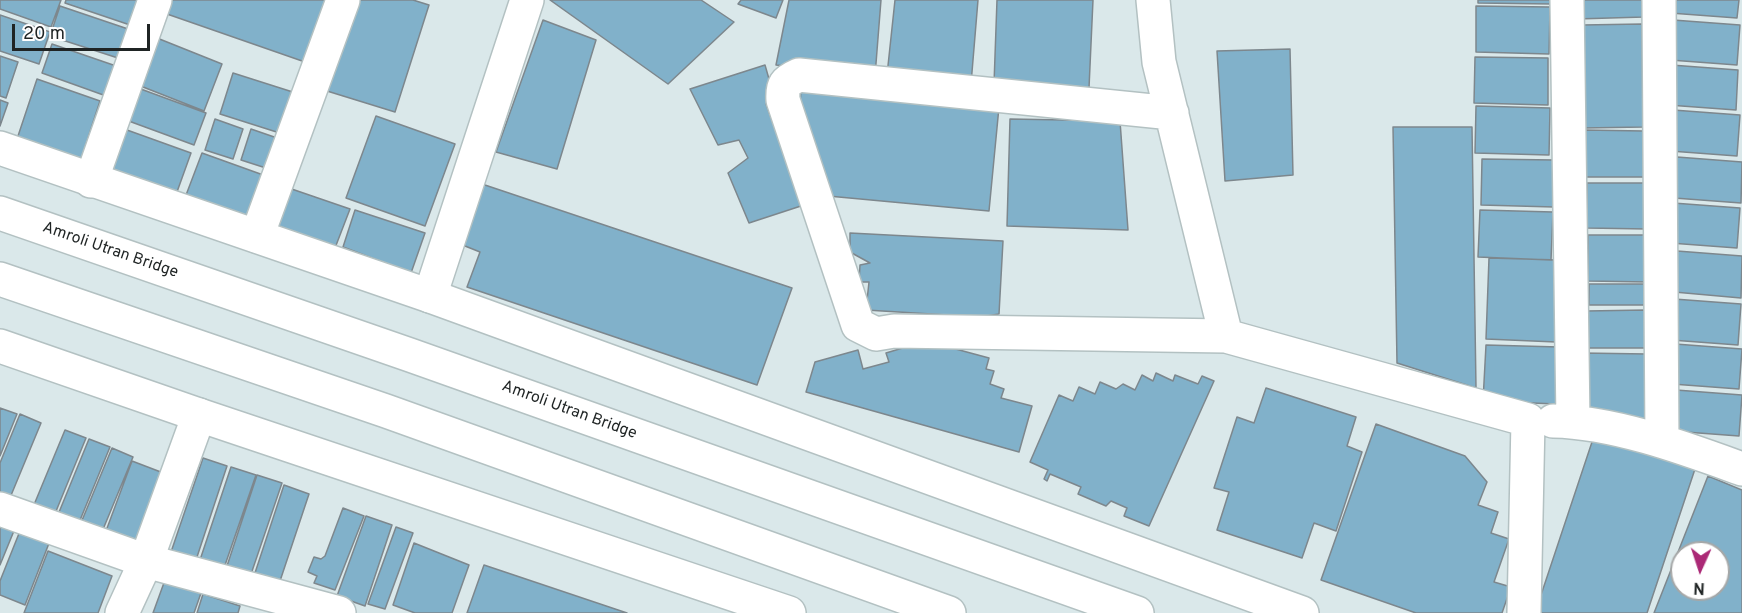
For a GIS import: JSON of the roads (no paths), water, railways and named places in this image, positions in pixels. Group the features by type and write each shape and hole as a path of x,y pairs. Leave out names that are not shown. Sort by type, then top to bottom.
{"main road":[{"path":"91,181 155,0"},
{"path":"257,236 344,0"},
{"path":"430,296 527,0"},
{"path":"1153,0 1159,62 1226,336"},
{"path":"1567,0 1573,421"},
{"path":"1659,0 1662,441"},
{"path":"1172,113 799,75 786,80 782,88 783,100 858,325 876,334 894,331 1226,336 1528,420 1573,421 1662,441 1742,469"},
{"path":"0,148 430,296 1302,613"},
{"name":"Amroli Utran Bridge","path":"0,213 410,355 1137,613"},
{"path":"0,279 386,411 949,613"},
{"path":"0,346 789,613"},
{"path":"122,613 146,561 199,415"},
{"path":"1524,613 1528,420"},
{"path":"0,509 146,561 339,613"}]}
